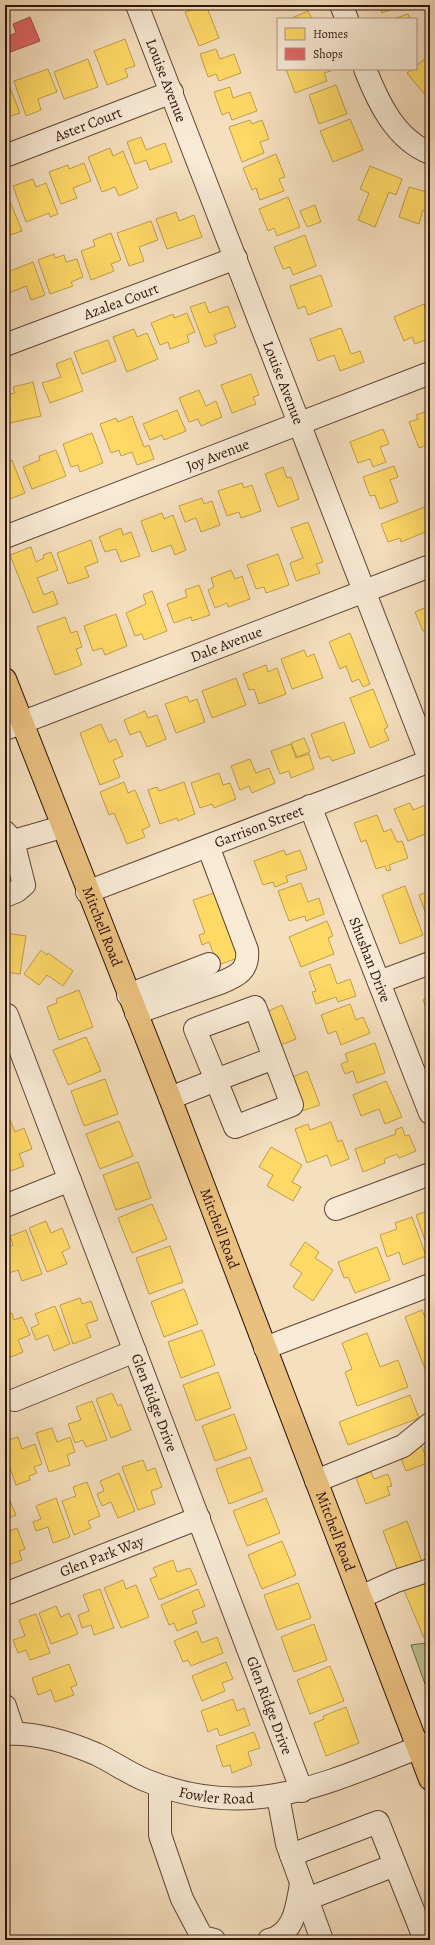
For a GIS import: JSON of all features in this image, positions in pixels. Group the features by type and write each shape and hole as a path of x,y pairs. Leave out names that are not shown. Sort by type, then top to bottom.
{"main road":[{"name":"Mitchell Road","path":"5,679 14,726 62,827 170,1098 361,1597 424,1745 430,1779"}],"street":[{"name":"Louise Avenue","path":"137,5 430,761"},
{"path":"341,5 347,18"},
{"path":"365,70 374,92 393,124 422,150 430,153"},
{"name":"Aster Court","path":"5,156 172,92"},
{"name":"Azalea Court","path":"5,345 236,258"},
{"name":"Joy Avenue","path":"5,537 430,373"},
{"name":"Dale Avenue","path":"14,726 430,566"},
{"name":"Garrison Street","path":"87,892 430,761"},
{"name":"Shushan Drive","path":"310,806 430,1113"},
{"path":"5,896 17,891 24,885 9,837 62,827"},
{"path":"132,1004 220,983 232,978 244,969 248,960 247,950 208,846"},
{"path":"379,982 430,963"},
{"path":"132,1004 209,964"},
{"path":"255,1007 292,1105 235,1127 216,1080 196,1029 255,1007"},
{"name":"Glen Ridge Drive","path":"6,1016 136,1351 302,1791"},
{"path":"170,1098 274,1058"},
{"path":"336,1209 430,1174"},
{"path":"5,1206 70,1180"},
{"path":"265,1348 430,1285"},
{"path":"15,1400 136,1351"},
{"path":"316,1481 403,1446 430,1424"},
{"name":"Glen Park Way","path":"5,1594 199,1518"},
{"path":"361,1597 396,1581 430,1570"},
{"path":"5,1706 9,1733"},
{"name":"Fowler Road","path":"9,1733 64,1742 96,1754 138,1777 160,1786 187,1794 219,1799 248,1799 278,1796 302,1791 424,1745"},
{"path":"160,1786 160,1835 177,1885 182,1899 202,1937 214,1940"},
{"path":"278,1796 291,1855 322,1940"},
{"path":"291,1855 378,1822 425,1940"},
{"path":"304,1891 398,1873"},
{"path":"269,1940 274,1939 291,1925 304,1891"}],"green space":[{"path":"426,1643 430,1654 430,1698 411,1645"}],"building: Homes":[{"path":"206,5 219,38 199,46 185,12"},
{"path":"286,5 303,5 288,10"},
{"path":"379,5 402,5 382,13"},
{"path":"308,11 312,18 292,18"},
{"path":"408,14 410,18 396,18"},
{"path":"125,39 135,66 125,69 128,77 107,85 94,51"},
{"path":"216,49 220,59 234,54 241,73 219,81 216,74 208,77 200,54"},
{"path":"430,55 430,101 407,73 412,70 417,70 417,65"},
{"path":"88,59 98,87 64,99 54,72"},
{"path":"48,69 57,92 38,99 41,110 26,116 14,81"},
{"path":"286,70 331,70 324,73 327,81 295,93"},
{"path":"5,75 20,113 8,117 10,121 5,123"},
{"path":"336,85 347,114 319,124 309,95"},
{"path":"230,87 233,98 250,92 257,111 232,120 229,112 222,115 214,92"},
{"path":"350,119 363,150 333,162 320,131"},
{"path":"250,120 252,124 262,120 269,139 260,142 264,153 242,162 229,127"},
{"path":"141,137 146,150 165,143 172,162 150,170 146,160 135,164 127,142"},
{"path":"110,148 113,156 123,151 138,188 119,196 115,187 102,192 88,157"},
{"path":"276,154 285,177 279,179 284,191 260,200 256,188 252,190 243,168"},
{"path":"84,163 91,181 73,188 77,198 61,204 49,172 68,165 69,169"},
{"path":"370,166 402,179 396,195 389,192 375,227 358,220 369,193 360,189"},
{"path":"33,179 36,187 46,183 58,214 50,217 49,213 26,222 13,186"},
{"path":"409,187 430,193 430,213 423,210 419,224 399,217"},
{"path":"5,189 22,231 10,235 6,227 5,228"},
{"path":"288,197 300,227 277,236 274,228 268,231 259,209"},
{"path":"315,205 321,222 307,227 300,211"},
{"path":"176,212 179,221 194,215 202,237 167,249 156,219"},
{"path":"151,221 158,240 139,247 144,261 129,266 117,233"},
{"path":"111,233 121,260 111,264 114,271 91,280 81,251 95,246 93,240"},
{"path":"305,235 316,266 293,275 290,267 283,269 274,247"},
{"path":"54,254 55,258 64,255 66,262 77,259 83,277 71,282 73,286 50,294 38,260"},
{"path":"33,262 45,295 31,300 26,286 7,294 5,273"},
{"path":"321,275 332,306 308,315 305,306 298,309 290,286"},
{"path":"205,302 209,313 228,306 236,327 214,335 217,343 205,347 190,307"},
{"path":"424,304 430,319 430,338 415,344 412,337 404,341 394,317"},
{"path":"187,313 195,332 187,335 189,342 170,349 168,342 160,345 151,323 173,314 174,318"},
{"path":"341,328 351,354 360,351 364,362 340,371 334,355 318,361 310,339"},
{"path":"134,329 137,337 147,333 158,359 127,372 113,337"},
{"path":"108,340 116,361 82,374 74,352"},
{"path":"71,358 83,391 50,403 42,383 61,377 56,364"},
{"path":"251,374 259,395 253,397 256,404 232,413 221,385"},
{"path":"33,382 41,416 10,423 5,395 15,393 13,387"},
{"path":"199,390 206,406 216,401 222,417 201,426 198,419 189,422 179,398"},
{"path":"177,410 186,431 164,440 162,435 150,440 143,424"},
{"path":"430,410 430,444 419,448 409,422 418,419 416,415"},
{"path":"132,416 144,447 149,445 154,459 137,465 132,452 121,456 119,450 111,453 100,424 116,418 118,422"},
{"path":"383,429 389,444 380,447 386,462 373,467 370,459 358,463 350,442"},
{"path":"92,433 103,463 80,472 78,465 71,467 63,444"},
{"path":"56,450 66,476 32,489 23,467 40,460 39,456"},
{"path":"12,460 25,493 5,501 5,463"},
{"path":"394,466 398,477 390,480 398,502 380,509 375,495 370,496 363,477"},
{"path":"283,467 287,478 291,477 299,499 278,507 265,474"},
{"path":"242,483 244,488 252,485 261,511 241,518 239,512 227,516 218,491"},
{"path":"202,498 204,504 212,501 220,525 201,532 196,518 185,522 179,506"},
{"path":"430,505 430,530 401,542 400,538 388,542 381,524"},
{"path":"162,513 164,519 173,515 186,550 175,555 171,545 152,552 141,521"},
{"path":"308,522 323,562 316,564 320,573 296,581 290,563 303,558 291,528"},
{"path":"121,528 123,535 131,532 140,556 121,562 116,549 105,552 99,537"},
{"path":"91,540 98,562 85,567 89,577 68,584 57,553"},
{"path":"31,547 36,562 44,558 43,555 51,552 58,570 37,578 44,595 53,591 58,604 33,613 10,555"},
{"path":"278,554 289,585 266,593 264,587 256,589 247,565"},
{"path":"231,570 235,579 242,576 250,599 228,607 227,603 215,608 208,590 214,587 211,578"},
{"path":"199,585 210,615 192,621 191,617 174,623 167,604 187,597 185,590"},
{"path":"152,591 167,631 144,640 142,634 135,636 126,613 146,604 143,595"},
{"path":"430,603 430,629 423,631 415,612 427,607 426,604"},
{"path":"116,614 127,646 105,655 102,648 93,651 84,626"},
{"path":"65,617 71,633 77,631 82,647 76,649 82,665 55,675 37,627"},
{"path":"350,633 370,684 363,687 359,679 352,682 346,666 340,669 329,642"},
{"path":"304,650 307,657 314,654 323,678 292,689 281,659"},
{"path":"266,665 268,672 277,668 286,694 259,704 254,689 249,690 243,674"},
{"path":"236,678 246,705 212,718 202,691"},
{"path":"373,689 388,727 384,729 389,740 370,748 350,698"},
{"path":"187,696 189,702 197,699 205,722 176,733 165,704"},
{"path":"145,711 148,718 157,715 166,739 147,747 140,731 130,735 124,720"},
{"path":"344,722 355,753 332,761 329,756 320,759 311,734"},
{"path":"101,724 109,742 116,739 123,756 113,760 120,777 100,785 80,733"},
{"path":"304,738 310,752 297,757 291,743"},
{"path":"291,744 296,758 309,754 314,769 291,778 289,771 280,774 271,751"},
{"path":"250,759 256,773 269,768 275,783 252,793 249,786 240,790 231,766"},
{"path":"219,773 223,785 230,783 236,799 214,808 212,804 200,808 191,783"},
{"path":"124,782 128,793 135,790 150,826 142,830 145,837 127,844 114,813 109,815 100,792"},
{"path":"184,782 195,814 178,821 177,818 160,824 148,790 157,787 159,791"},
{"path":"410,803 413,810 430,803 430,832 408,841 394,809"},
{"path":"377,815 384,832 391,829 397,842 402,841 408,858 389,865 391,870 387,871 385,866 376,869 366,840 361,842 354,823"},
{"path":"284,850 286,855 300,850 307,869 286,876 288,882 275,887 273,882 263,885 254,861"},
{"path":"301,883 308,902 319,898 324,914 306,921 305,916 289,921 278,891"},
{"path":"405,886 423,935 400,944 382,895"},
{"path":"430,891 430,925 419,895"},
{"path":"214,893 238,958 218,965 209,942 202,945 199,935 205,933 193,900"},
{"path":"327,921 333,936 328,938 334,954 301,967 289,937"},
{"path":"5,933 26,936 20,974 5,972"},
{"path":"41,950 47,955 48,953 73,971 63,986 47,975 39,985 24,974"},
{"path":"330,964 337,984 350,979 356,996 338,1002 336,997 316,1004 312,992 316,991 309,972"},
{"path":"79,990 93,1027 59,1040 47,1007 57,1003 56,999"},
{"path":"430,997 430,1017 423,1000"},
{"path":"350,1004 356,1020 363,1017 370,1033 341,1045 336,1031 328,1034 321,1015"},
{"path":"282,1005 296,1039 278,1046 264,1013"},
{"path":"86,1037 101,1071 68,1085 53,1050"},
{"path":"375,1043 385,1073 357,1083 353,1071 345,1074 341,1064 348,1061 345,1054"},
{"path":"307,1071 320,1105 302,1111 290,1078"},
{"path":"105,1079 118,1114 84,1126 71,1091"},
{"path":"386,1081 402,1117 385,1124 379,1109 361,1116 353,1095"},
{"path":"10,1120 15,1132 24,1128 32,1149 19,1154 24,1166 8,1172 5,1165 5,1122"},
{"path":"119,1121 133,1156 100,1169 86,1134"},
{"path":"331,1122 338,1142 342,1140 349,1159 331,1166 327,1155 307,1163 295,1129 308,1124 310,1130"},
{"path":"402,1127 405,1136 409,1135 416,1151 399,1158 397,1154 384,1159 385,1163 363,1172 355,1149 396,1134 395,1130"},
{"path":"271,1147 302,1165 292,1182 301,1187 293,1201 267,1186 273,1175 259,1167"},
{"path":"138,1162 151,1198 116,1210 103,1175"},
{"path":"152,1204 167,1239 132,1253 118,1218"},
{"path":"430,1210 430,1248 428,1249 416,1215"},
{"path":"412,1217 426,1256 403,1265 399,1252 387,1257 380,1235 397,1229 395,1223"},
{"path":"46,1221 51,1233 62,1228 70,1248 62,1252 67,1264 47,1272 29,1228"},
{"path":"26,1230 42,1274 22,1281 18,1270 9,1273 5,1261 5,1248 13,1245 10,1236"},
{"path":"305,1242 319,1252 315,1258 333,1270 313,1301 293,1287 302,1273 290,1265"},
{"path":"170,1246 183,1282 149,1294 136,1258"},
{"path":"377,1247 390,1280 355,1293 348,1277 344,1278 338,1262"},
{"path":"184,1289 198,1324 164,1337 151,1302"},
{"path":"80,1298 82,1304 91,1301 98,1320 86,1324 91,1337 73,1344 60,1305"},
{"path":"55,1306 70,1344 54,1351 48,1335 36,1340 31,1328 39,1324 35,1314"},
{"path":"422,1310 430,1330 430,1382 405,1317"},
{"path":"12,1313 14,1320 22,1317 30,1335 18,1340 23,1352 6,1359 5,1316"},
{"path":"202,1330 215,1365 181,1378 168,1342"},
{"path":"367,1333 380,1367 398,1360 408,1387 357,1406 345,1372 352,1369 342,1343"},
{"path":"218,1372 231,1408 196,1421 183,1385"},
{"path":"112,1393 118,1406 121,1404 131,1430 111,1438 96,1399"},
{"path":"410,1395 419,1418 348,1445 339,1422"},
{"path":"92,1401 107,1440 86,1447 83,1440 75,1443 68,1424 81,1420 76,1407"},
{"path":"234,1414 247,1449 215,1461 202,1426"},
{"path":"52,1428 57,1442 70,1437 75,1452 67,1455 70,1465 49,1472 36,1433"},
{"path":"18,1437 22,1449 35,1444 42,1464 34,1467 37,1473 29,1476 30,1480 16,1485 5,1453 5,1441"},
{"path":"421,1444 428,1463 406,1471 399,1453"},
{"path":"250,1457 263,1491 229,1504 216,1469"},
{"path":"143,1460 147,1471 155,1468 162,1487 151,1491 155,1504 138,1510 122,1467"},
{"path":"371,1472 374,1479 388,1474 392,1486 387,1487 390,1495 366,1504 356,1478"},
{"path":"119,1473 135,1511 118,1518 111,1502 102,1506 97,1494 104,1491 100,1481"},
{"path":"87,1482 100,1516 88,1521 91,1528 74,1535 62,1501 76,1496 73,1487"},
{"path":"7,1494 16,1515 6,1519 9,1526 5,1528 5,1495"},
{"path":"56,1498 70,1537 53,1543 48,1527 36,1531 33,1522 41,1519 36,1506"},
{"path":"266,1498 280,1533 247,1546 233,1511"},
{"path":"407,1521 424,1567 400,1576 383,1531"},
{"path":"17,1528 25,1549 19,1551 22,1560 5,1566 5,1533"},
{"path":"282,1541 296,1575 262,1589 248,1555"},
{"path":"173,1560 177,1572 190,1568 197,1584 159,1600 150,1579 157,1576 153,1568"},
{"path":"123,1580 126,1589 136,1585 149,1617 121,1628 104,1588"},
{"path":"430,1580 430,1636 424,1638 404,1590"},
{"path":"298,1583 311,1618 277,1630 264,1595"},
{"path":"100,1589 114,1628 94,1635 91,1625 82,1628 78,1615 89,1611 83,1595"},
{"path":"198,1589 205,1606 192,1611 197,1623 177,1631 174,1623 169,1625 161,1605"},
{"path":"56,1606 61,1617 69,1613 78,1634 51,1644 39,1613"},
{"path":"36,1614 50,1653 30,1660 26,1650 18,1653 13,1640 25,1636 19,1620"},
{"path":"314,1624 327,1660 294,1672 281,1637"},
{"path":"197,1631 202,1643 217,1637 223,1653 191,1666 188,1660 183,1662 174,1641"},
{"path":"226,1662 233,1679 222,1683 225,1691 202,1701 192,1676"},
{"path":"69,1664 77,1685 71,1687 74,1695 55,1702 51,1690 38,1695 32,1678"},
{"path":"330,1666 344,1701 310,1714 297,1680"},
{"path":"233,1699 237,1711 244,1708 250,1725 220,1736 217,1728 208,1732 201,1711"},
{"path":"346,1707 359,1743 326,1756 314,1723 324,1719 323,1716"},
{"path":"254,1732 260,1748 248,1752 252,1765 232,1773 230,1765 223,1767 216,1746"}],"building: Shops":[{"path":"30,17 40,41 5,54 5,37 16,33 13,24"}]}
